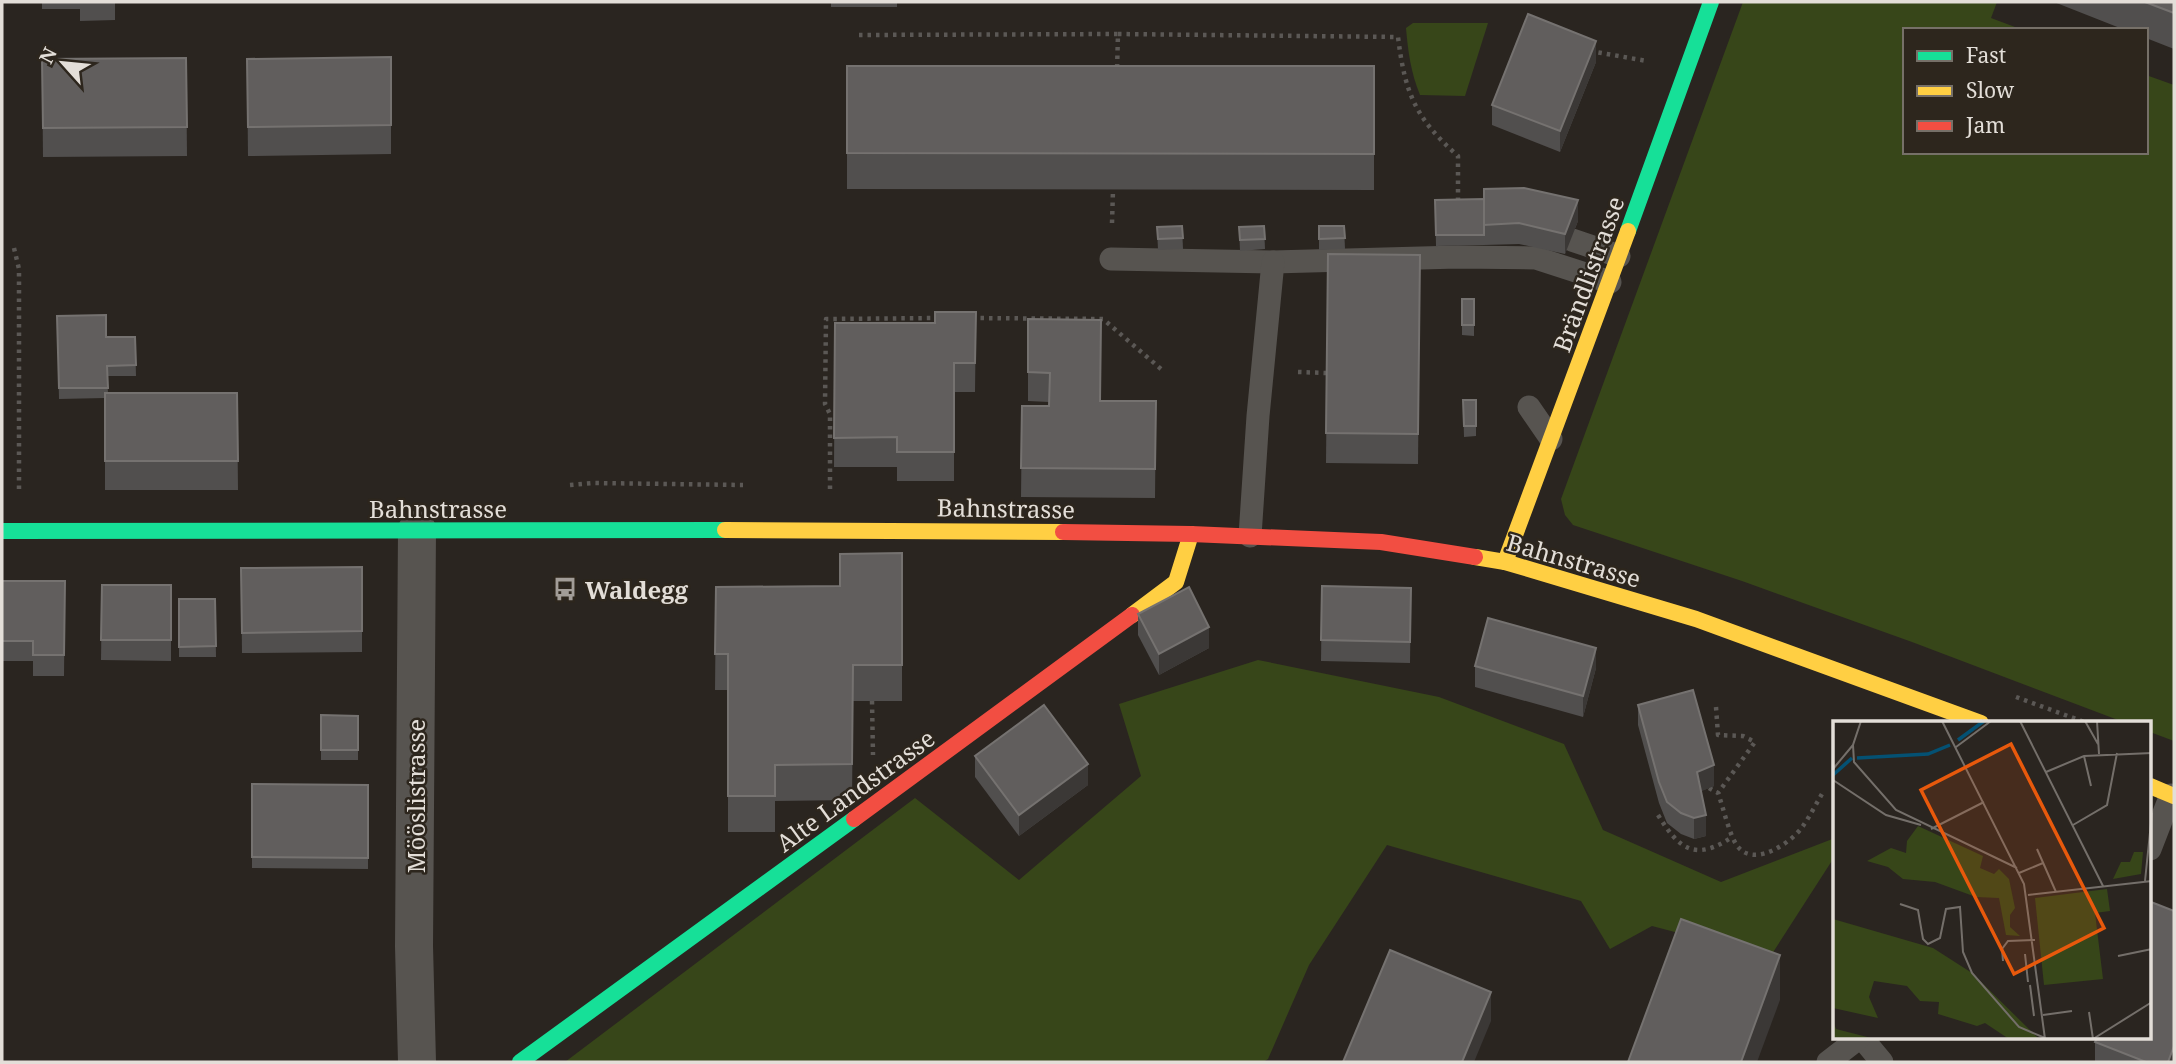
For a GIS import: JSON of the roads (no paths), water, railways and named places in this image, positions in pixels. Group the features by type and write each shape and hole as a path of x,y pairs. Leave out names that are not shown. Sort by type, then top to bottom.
{"main road":[{"name":"Brändlistrasse","path":"1506,562 1711,2"},
{"name":"Bahnstrasse","path":"2,531 933,530 1191,534 1381,542 1506,562 1696,619 1956,718"},
{"name":"Alte Landstrasse","path":"520,1062 1060,670 1176,582 1191,534"},
{"path":"2152,787 2173,795"}],"street":[{"name":"Mööslistrasse","path":"417,530 414,932 417,1062"}],"lane":[{"path":"1572,240 1619,256"},
{"path":"1111,259 1273,262 1458,257 1536,258 1609,282"},
{"path":"1250,536 1273,262"},
{"path":"1529,407 1551,439"},
{"path":"2152,844 2173,795"},
{"path":"1828,1062 1858,1040"},
{"path":"1863,1040 1882,1062"}],"place":[{"name":"Waldegg","path":"565,589"}]}
